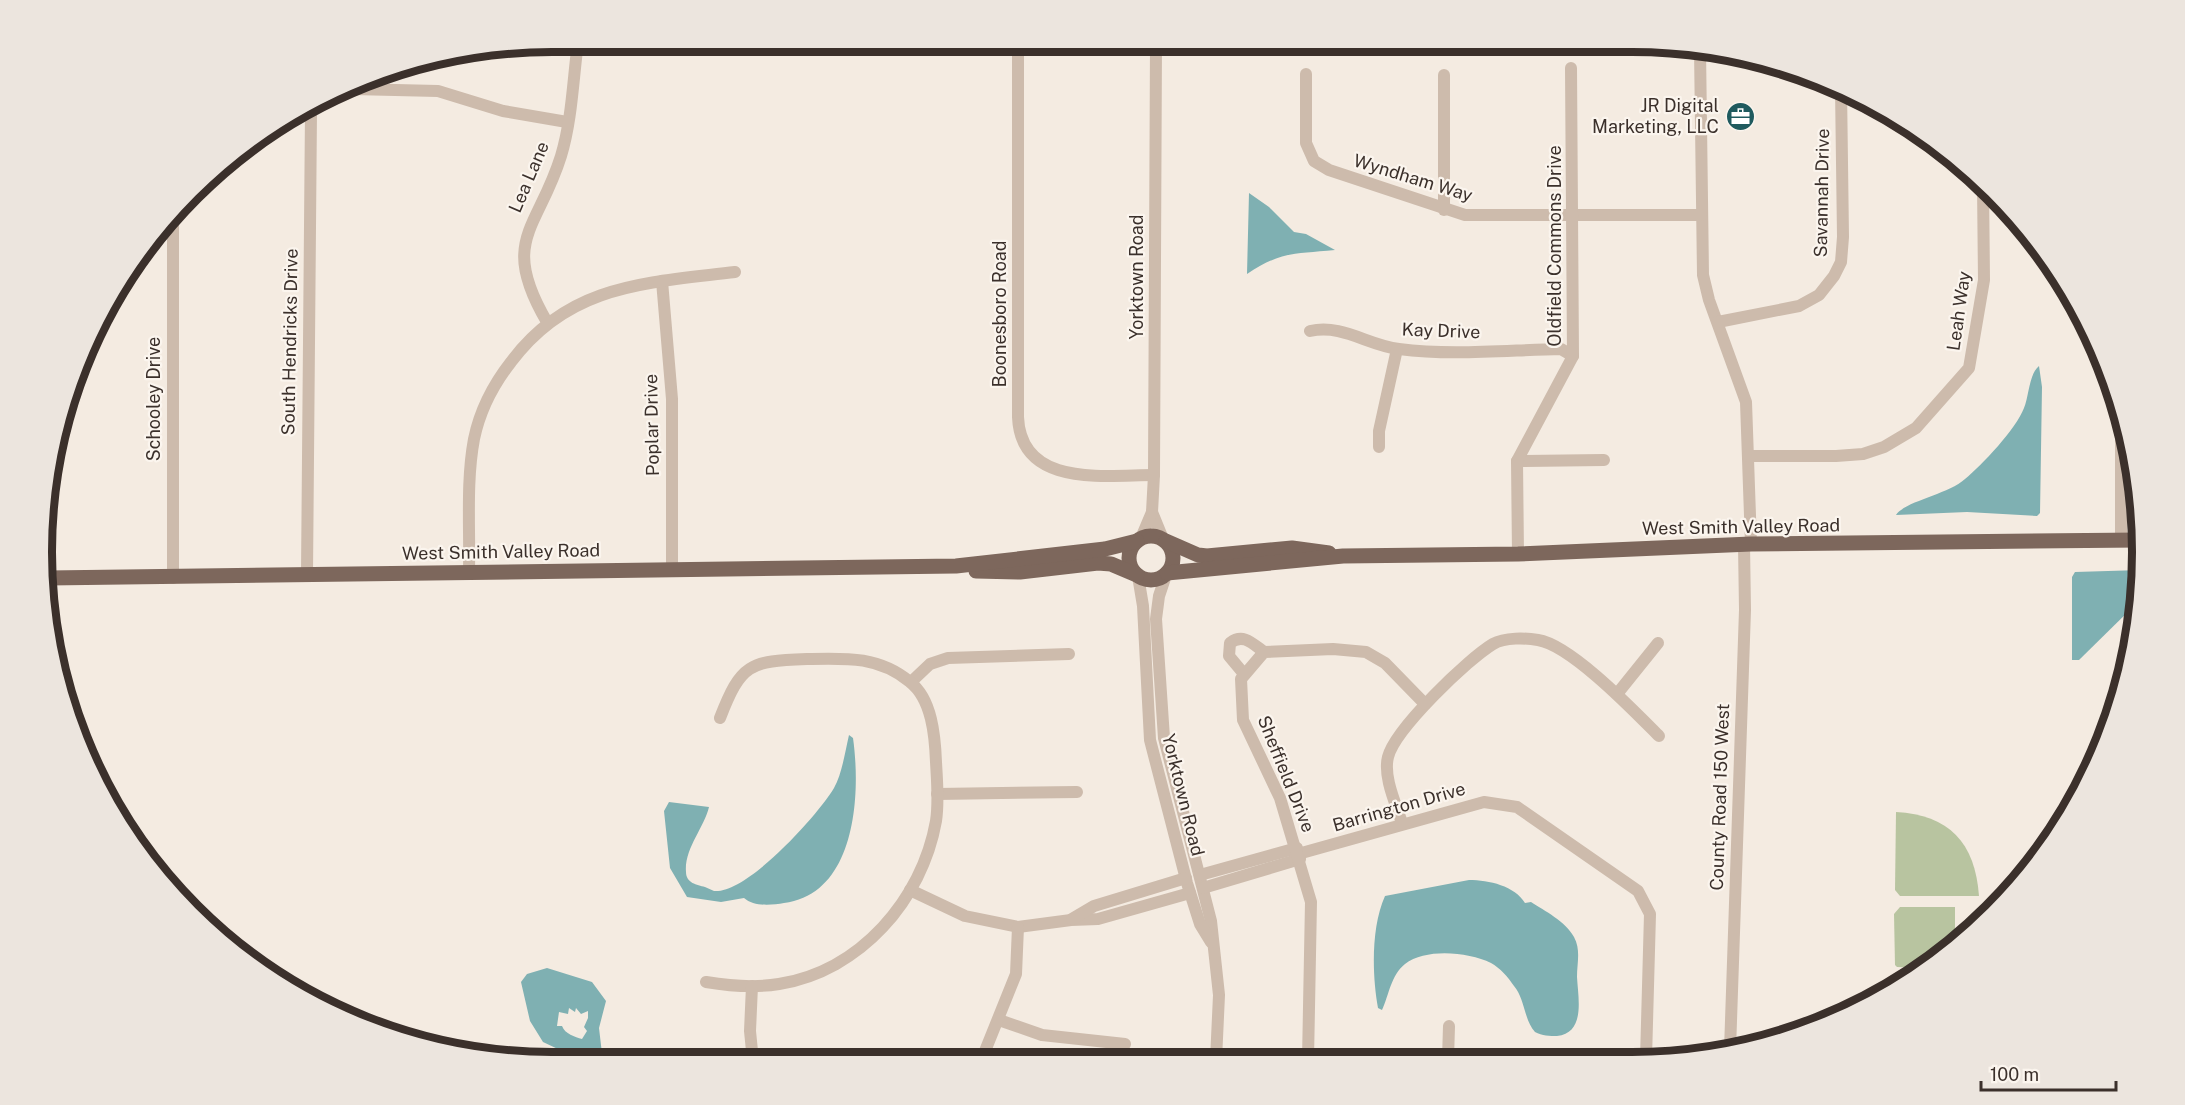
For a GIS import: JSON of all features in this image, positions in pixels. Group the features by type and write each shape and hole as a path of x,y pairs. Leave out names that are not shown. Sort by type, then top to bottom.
{"main road":[{"path":"1149,536 1164,540 1174,557 1166,574 1152,580 1138,576 1130,565 1129,556 1139,539 1149,536"},
{"name":"West Smith Valley Road","path":"54,578 956,566 1105,549 1139,539"},
{"name":"West Smith Valley Road","path":"1164,540 1207,556 1292,548 1343,556"},
{"name":"West Smith Valley Road","path":"1166,574 1343,556 1518,554 1748,544 2132,540"},
{"name":"West Smith Valley Road","path":"956,566 974,570 1020,572 1098,563 1111,564 1138,576"}],"street":[{"name":"Lea Lane","path":"547,322 527,283 523,250 526,232 561,156 577,52"},
{"name":"Boonesboro Road","path":"1018,52 1018,417 1023,444 1034,457 1059,471 1079,475 1154,474"},
{"name":"Yorktown Road","path":"1139,539 1152,512 1154,474 1156,52"},
{"name":"County Road 150 West","path":"1700,57 1703,275 1746,402 1748,456 1748,544 1730,1043"},
{"name":"Oldfield Commons Drive","path":"1518,554 1517,461 1573,356 1574,215 1571,68"},
{"name":"Wyndham Way","path":"1306,74 1306,143 1314,161 1329,170 1444,210 1495,217 1701,215"},
{"path":"1444,75 1444,210"},
{"path":"365,89 438,91 503,111 567,122"},
{"name":"Savannah Drive","path":"1718,322 1799,306 1819,295 1834,276 1841,262 1843,237 1841,98"},
{"name":"South Hendricks Drive","path":"307,574 310,115"},
{"name":"Leah Way","path":"1748,456 1863,454 1884,447 1916,428 1969,368 1984,280 1983,196"},
{"name":"Schooley Drive","path":"173,228 173,578"},
{"path":"469,571 472,456 478,423 489,395 523,345 547,322 587,299 662,281 735,272"},
{"name":"Poplar Drive","path":"662,281 672,399 672,568"},
{"name":"Kay Drive","path":"1310,331 1327,327 1397,349 1440,352 1561,349 1573,356"},
{"path":"1378,447 1397,349"},
{"path":"2121,447 2121,540"},
{"path":"1517,461 1604,460"},
{"name":"Yorktown Road","path":"1152,512 1164,540"},
{"name":"Yorktown Road","path":"1166,574 1158,596 1156,619 1164,738 1211,921 1219,995 1216,1052"},
{"name":"Yorktown Road","path":"1138,576 1143,601 1150,740 1190,893 1200,924 1213,945"},
{"path":"1264,652 1242,677 1229,656 1230,643 1244,638 1264,652 1333,649 1366,652 1385,663 1425,704"},
{"path":"1402,823 1389,780 1388,758 1395,740 1425,704 1494,643 1517,639 1540,640 1556,646 1617,694 1659,736"},
{"path":"1617,694 1658,643"},
{"path":"911,682 930,664 948,658 1069,654"},
{"path":"706,982 752,987 803,979 847,958 872,940 897,912 928,852 936,820 938,794 935,741 928,708 911,682 890,668 865,660 765,662 749,669 737,679 720,718"},
{"name":"Sheffield Drive","path":"1242,677 1243,720 1280,798 1311,902 1313,922 1308,1052"},
{"path":"938,794 1077,792"},
{"name":"Barrington Drive","path":"1298,854 1402,823 1484,802 1517,807 1638,891 1650,914 1646,1052"},
{"path":"1200,875 1298,854"},
{"path":"1203,888 1298,854"},
{"path":"1071,920 1094,906 1186,878"},
{"path":"910,890 965,916 1018,927 1098,919 1190,893"},
{"path":"985,1052 1016,974 1018,927"},
{"path":"752,987 750,1031 752,1052"},
{"path":"999,1020 1042,1035 1125,1044"},
{"path":"1448,1052 1449,1026"}],"green space":[{"path":"1896,812 1931,819 1956,835 1965,846 1972,861 1979,896 1900,896 1895,890"},
{"path":"1900,907 1955,907 1955,934 1911,967 1897,967 1895,965 1894,914"}],"water":[{"path":"1249,193 1269,207 1294,232 1306,234 1335,250 1280,257 1247,274"},
{"path":"2039,366 2042,387 2040,513 2037,516 1967,512 1896,515 1908,506 1957,485 1989,456 2020,417 2033,374"},
{"path":"2131,570 2129,611 2079,660 2072,660 2072,577 2075,572"},
{"path":"849,735 853,738 855,761 854,812 840,862 826,881 808,896 784,903 763,905 744,898 721,902 687,897 670,868 664,811 669,802 709,807 688,855 686,876 692,883 714,891 728,889 762,867 780,851 826,800 839,776"},
{"path":"1469,880 1485,881 1508,888 1521,897 1525,903 1531,902 1554,917 1574,937 1578,952 1579,1004 1576,1021 1566,1033 1552,1036 1535,1032 1518,991 1504,973 1498,967 1482,959 1459,954 1424,956 1405,964 1393,979 1382,1010 1378,1008 1374,951 1377,922 1385,896"},
{"path":"547,968 592,982 606,1001 599,1028 602,1052 560,1050 543,1042 530,1021 521,982 527,974","holes":["569,1008 575,1012 576,1008 581,1014 588,1011 584,1027 587,1031 582,1039 568,1033 562,1026 557,1026 559,1012 568,1014"]}],"place":[{"name":"JR Digital Marketing, LLC","path":"1740,116"}]}
